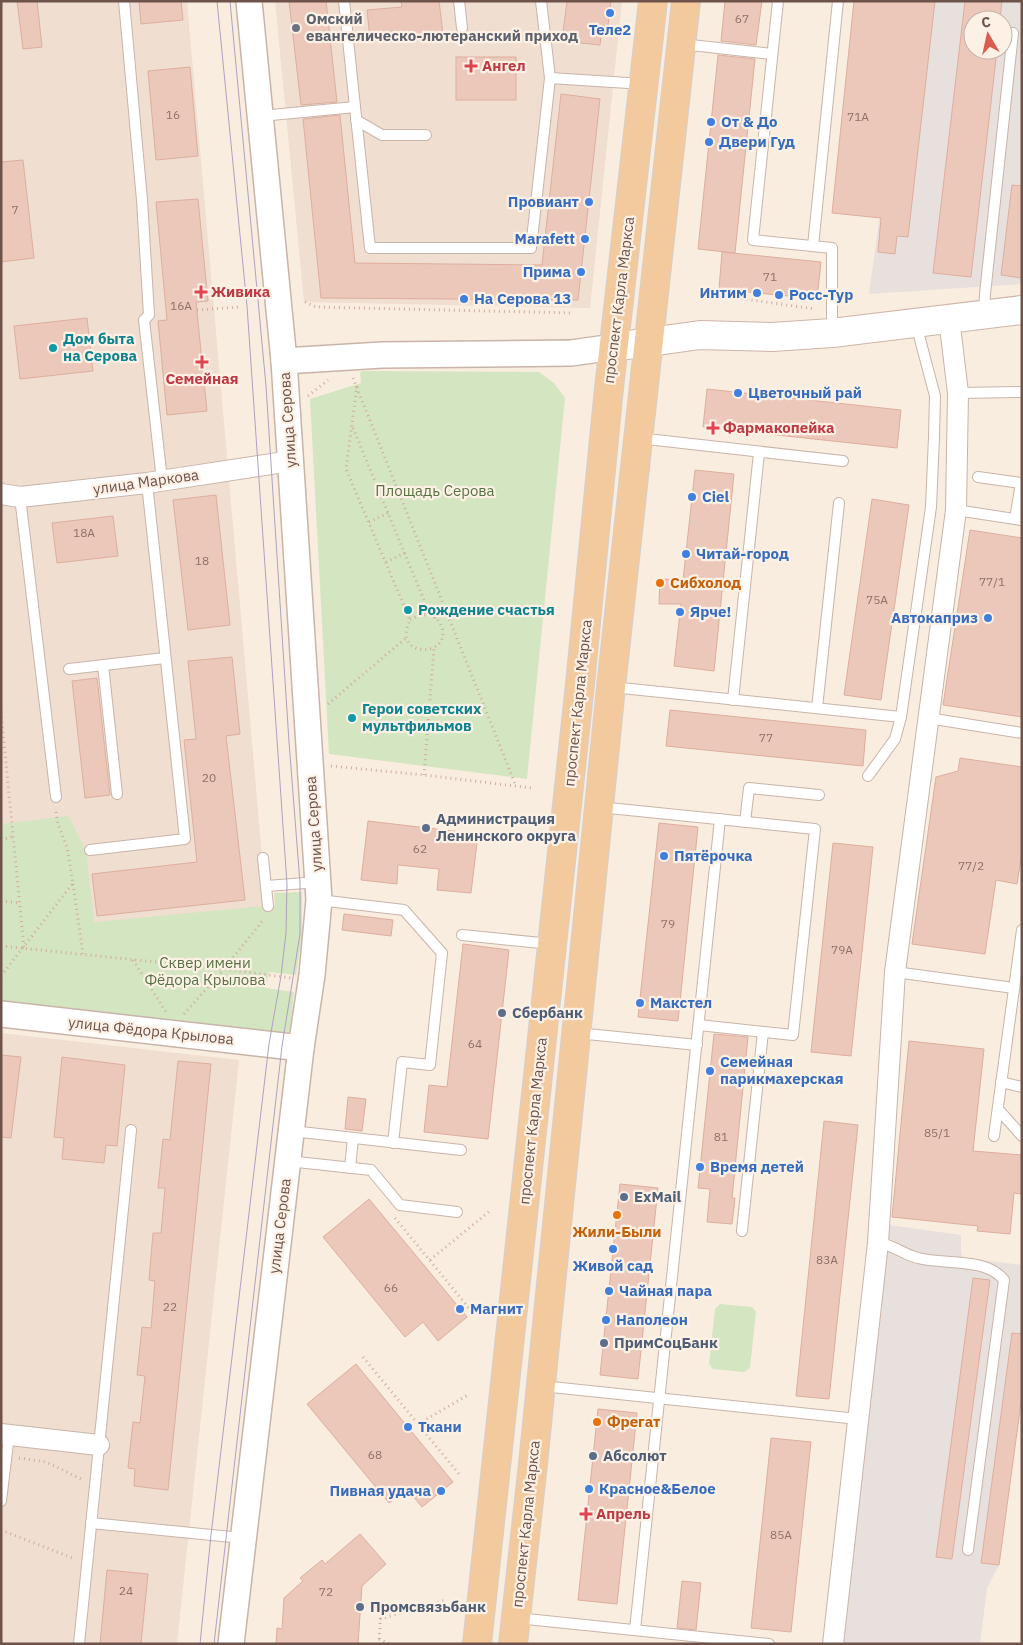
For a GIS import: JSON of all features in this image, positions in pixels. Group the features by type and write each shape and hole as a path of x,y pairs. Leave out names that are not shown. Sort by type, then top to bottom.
{"main road":[{"name":"проспект Карла Маркса","path":"476,1644 580,684 609,388 653,1"},
{"name":"проспект Карла Маркса","path":"514,1631 541,1386 611,687 686,1"},
{"path":"614,347 700,335 772,337 832,322 915,323 1022,310"},
{"path":"552,944 585,948"}],"street":[{"name":"улица Серова","path":"231,1644 301,1048 311,981 319,891 284,361 248,1"},
{"path":"833,1644 878,1243 895,972 956,510 958,393 949,318"},
{"path":"284,361 382,355 571,353 614,347"},
{"name":"улица Маркова","path":"10,496 154,482 291,461"},
{"name":"улица Фёдора Крылова","path":"1,1014 301,1048"},
{"path":"5,1435 99,1445"}],"lane":[{"path":"90,850 185,840 165,658 144,320 149,315 143,210 124,1"},
{"path":"344,1 370,248 531,248 550,78 541,1"},
{"path":"459,1 462,28"},
{"path":"778,1 753,240 832,248 832,322"},
{"path":"813,246 838,1"},
{"path":"682,44 772,54"},
{"path":"984,315 1010,60"},
{"path":"550,78 644,84"},
{"path":"260,116 355,107"},
{"path":"356,120 382,135 426,135"},
{"path":"868,776 894,739 901,717 930,507 935,396 915,323"},
{"path":"958,393 1022,392"},
{"path":"638,438 843,461"},
{"path":"733,700 759,453"},
{"path":"956,510 1018,519 1020,483 978,477"},
{"path":"10,496 56,797"},
{"path":"817,708 839,503"},
{"path":"69,669 165,658"},
{"path":"103,665 117,794"},
{"path":"611,687 901,717"},
{"path":"928,718 1022,733"},
{"path":"745,822 749,788 819,795"},
{"path":"599,807 815,829 793,1035 699,1025"},
{"path":"635,1630 720,819"},
{"path":"263,858 268,906"},
{"path":"267,886 319,891 404,910 442,953 430,1065 402,1062 393,1143"},
{"path":"994,1136 1022,930"},
{"path":"462,935 552,944"},
{"path":"895,972 1014,988"},
{"path":"742,1231 763,1032"},
{"path":"576,1033 696,1045"},
{"path":"1001,1082 1022,1087"},
{"path":"998,1108 1022,1136"},
{"path":"79,1644 131,1130"},
{"path":"291,1131 461,1150"},
{"path":"350,1168 353,1138"},
{"path":"288,1161 371,1170 400,1206 457,1212"},
{"path":"878,1243 886,1244 917,1258 984,1266 998,1273 1004,1280 968,1550"},
{"path":"541,1386 858,1419"},
{"path":"1,1501 6,1457 5,1435"},
{"path":"91,1523 242,1538"},
{"path":"514,1631 635,1630 769,1644"}],"path":[{"path":"702,293 832,322"},
{"path":"305,302 316,307 573,313"},
{"path":"197,310 239,307"},
{"path":"306,402 307,397 334,377"},
{"path":"352,377 357,385 516,786"},
{"path":"357,385 346,469 410,620"},
{"path":"353,427 430,615"},
{"path":"369,522 388,513"},
{"path":"386,562 405,553"},
{"path":"435,618 444,606"},
{"path":"419,614 430,615 435,618 439,621 443,631 440,642 434,648 425,651 414,648 406,638 406,629 410,620 419,614"},
{"path":"307,715 322,710 406,638"},
{"path":"424,774 434,648"},
{"path":"1,712 24,948"},
{"path":"310,764 424,774 532,788"},
{"path":"56,797 57,821 67,848 83,954"},
{"path":"1,840 14,836"},
{"path":"1,976 73,883"},
{"path":"1,902 19,903"},
{"path":"180,1018 224,969 269,912 268,906"},
{"path":"1,946 224,969 311,981"},
{"path":"133,960 169,1017"},
{"path":"430,1260 491,1210"},
{"path":"392,1215 477,1318"},
{"path":"363,1357 459,1474"},
{"path":"418,1424 468,1395"},
{"path":"6,1457 46,1462 95,1486"},
{"path":"1,1530 87,1563"},
{"path":"380,1618 446,1600"},
{"path":"379,1644 381,1606"},
{"path":"379,1639 390,1644"}],"shaded area":[{"path":"1,1 187,1 270,947 1,914"},
{"path":"275,1 622,1 590,308 304,302"},
{"path":"909,1 1022,1 1022,284 869,294"},
{"path":"1,1033 239,1060 177,1644 1,1644"},
{"path":"889,1225 961,1235 963,1258 1022,1265 1022,1395 999,1565 987,1588 980,1644 841,1644"}],"green space":[{"name":"Площадь Серова","path":"362,371 539,372 554,383 565,398 527,779 329,754 310,399 361,383 360,373"},
{"name":"Сквер имени Фёдора Крылова","path":"68,816 86,850 94,922 275,905 274,893 302,892 302,936 296,975 269,972 266,988 294,992 290,1031 277,1036 1,1009 1,824"},
{"path":"720,1304 752,1307 756,1312 750,1368 744,1372 713,1369 709,1364 715,1309"}],"building":[{"path":"17,1 37,1 42,47 23,49"},
{"path":"139,1 181,1 183,20 141,24"},
{"path":"289,1 326,1 337,102 301,105"},
{"path":"401,1 439,1 443,34 405,38 405,35 370,39 367,10 402,7"},
{"path":"567,1 611,1 608,26 602,26 600,45 562,41"},
{"path":"725,1 762,1 756,45 721,41"},
{"path":"854,1 935,1 908,237 897,236 895,254 878,252 881,218 832,213"},
{"path":"965,1 1002,1 1001,10 964,10"},
{"path":"963,18 963,60 996,60 971,277 933,273"},
{"path":"718,55 755,59 735,253 698,249"},
{"path":"456,57 516,57 516,100 456,100"},
{"path":"190,67 198,156 156,160 148,71"},
{"path":"561,94 600,99 578,300 321,298 303,119 340,115 355,263 542,265"},
{"path":"23,160 34,258 1,262 1,162"},
{"path":"1012,185 1022,186 1022,278 1001,275"},
{"path":"198,199 208,301 196,302 207,411 167,415 158,321 167,320 156,202"},
{"path":"722,252 821,262 817,299 719,289"},
{"name":"Дом быта на Серова","path":"87,318 93,371 20,379 14,326"},
{"path":"707,389 901,410 897,448 703,427"},
{"path":"695,470 734,474 714,671 674,666 681,604 659,604 660,579 683,580"},
{"path":"216,495 230,625 188,630 173,500"},
{"path":"872,499 909,505 881,700 844,695"},
{"path":"113,516 118,556 57,563 52,523"},
{"path":"970,530 1022,538 1022,717 943,705"},
{"path":"232,657 240,734 226,736 245,900 97,916 92,874 197,862 184,740 196,739 188,661"},
{"path":"97,678 110,795 85,798 72,681"},
{"path":"670,710 866,730 863,766 666,746"},
{"path":"960,758 1022,767 1022,852 1017,884 996,880 985,954 912,944 936,777 958,771"},
{"path":"368,821 478,834 471,893 437,890 439,869 398,865 397,884 361,880"},
{"path":"659,823 698,827 678,1021 638,1017"},
{"path":"833,843 873,847 851,1056 811,1052"},
{"path":"344,914 393,920 391,936 342,930"},
{"path":"463,944 509,950 488,1139 424,1132 429,1085 447,1087"},
{"path":"714,1034 748,1037 732,1198 735,1198 732,1224 707,1222 710,1189 698,1188"},
{"path":"909,1041 984,1049 973,1151 1022,1155 1021,1194 1014,1193 1010,1234 977,1231 978,1226 892,1217"},
{"path":"1,1055 21,1057 11,1138 1,1137"},
{"path":"62,1057 125,1065 117,1146 106,1145 104,1163 62,1159 64,1138 54,1137"},
{"path":"178,1061 211,1064 168,1490 134,1486 135,1469 128,1468 133,1422 140,1423 145,1376 137,1375 142,1327 151,1328 155,1281 149,1280 153,1233 161,1233 165,1188 158,1188 163,1139 170,1140"},
{"path":"348,1097 366,1099 362,1131 345,1129"},
{"path":"824,1121 858,1125 829,1399 796,1396"},
{"path":"620,1184 658,1188 638,1379 600,1375"},
{"path":"369,1199 467,1317 438,1341 423,1322 405,1337 323,1237"},
{"path":"973,1278 990,1280 952,1559 936,1557"},
{"path":"1012,1333 1022,1334 1022,1395 999,1565 981,1563"},
{"path":"356,1364 453,1482 422,1507 407,1489 389,1503 307,1404"},
{"path":"598,1409 637,1413 617,1604 578,1600"},
{"path":"771,1438 811,1442 791,1632 751,1628"},
{"path":"360,1534 386,1564 362,1586 358,1644 276,1644 277,1628 282,1629 284,1598 303,1581 300,1578 322,1560 325,1564"},
{"path":"107,1570 148,1574 141,1644 100,1644"},
{"path":"682,1581 701,1583 696,1630 677,1628"}],"tram line":[{"path":"200,1644 211,1535 269,1044 281,976 286,933 287,884 247,306 217,1"},
{"path":"214,1644 282,1046 300,934 300,883 266,386 230,1"}],"place":[{"name":"Теле2","path":"610,13"},
{"name":"Омский евангелическо-лютеранский приход","path":"296,28"},
{"name":"Ангел","path":"471,66"},
{"name":"От & До","path":"711,122"},
{"name":"Двери Гуд","path":"709,142"},
{"name":"Провиант","path":"589,202"},
{"name":"Marafett","path":"585,239"},
{"name":"Прима","path":"581,272"},
{"name":"Живика","path":"201,292"},
{"name":"Интим","path":"757,293"},
{"name":"Росс-Тур","path":"779,295"},
{"name":"На Серова 13","path":"464,299"},
{"name":"Дом быта на Серова","path":"53,348"},
{"name":"Семейная","path":"202,362"},
{"name":"Цветочный рай","path":"738,393"},
{"name":"Фармакопейка","path":"713,428"},
{"name":"Ciel","path":"692,497"},
{"name":"Читай-город","path":"686,554"},
{"name":"Сибхолод","path":"660,583"},
{"name":"Рождение счастья","path":"408,610"},
{"name":"Ярче!","path":"680,612"},
{"name":"Автокаприз","path":"988,618"},
{"name":"Герои советских мультфильмов","path":"352,718"},
{"name":"Администрация Ленинского округа","path":"426,828"},
{"name":"Пятёрочка","path":"664,856"},
{"name":"Макстел","path":"640,1003"},
{"name":"Сбербанк","path":"502,1013"},
{"name":"Семейная парикмахерская","path":"710,1071"},
{"name":"Время детей","path":"700,1167"},
{"name":"ExMail","path":"624,1197"},
{"name":"Жили-Были","path":"617,1215"},
{"name":"Живой сад","path":"613,1249"},
{"name":"Чайная пара","path":"609,1291"},
{"name":"Магнит","path":"460,1309"},
{"name":"Наполеон","path":"606,1320"},
{"name":"ПримСоцБанк","path":"604,1343"},
{"name":"Фрегат","path":"597,1422"},
{"name":"Ткани","path":"408,1427"},
{"name":"Абсолют","path":"593,1456"},
{"name":"Красное&Белое","path":"589,1489"},
{"name":"Пивная удача","path":"441,1491"},
{"name":"Апрель","path":"586,1514"},
{"name":"Промсвязьбанк","path":"360,1607"}]}
